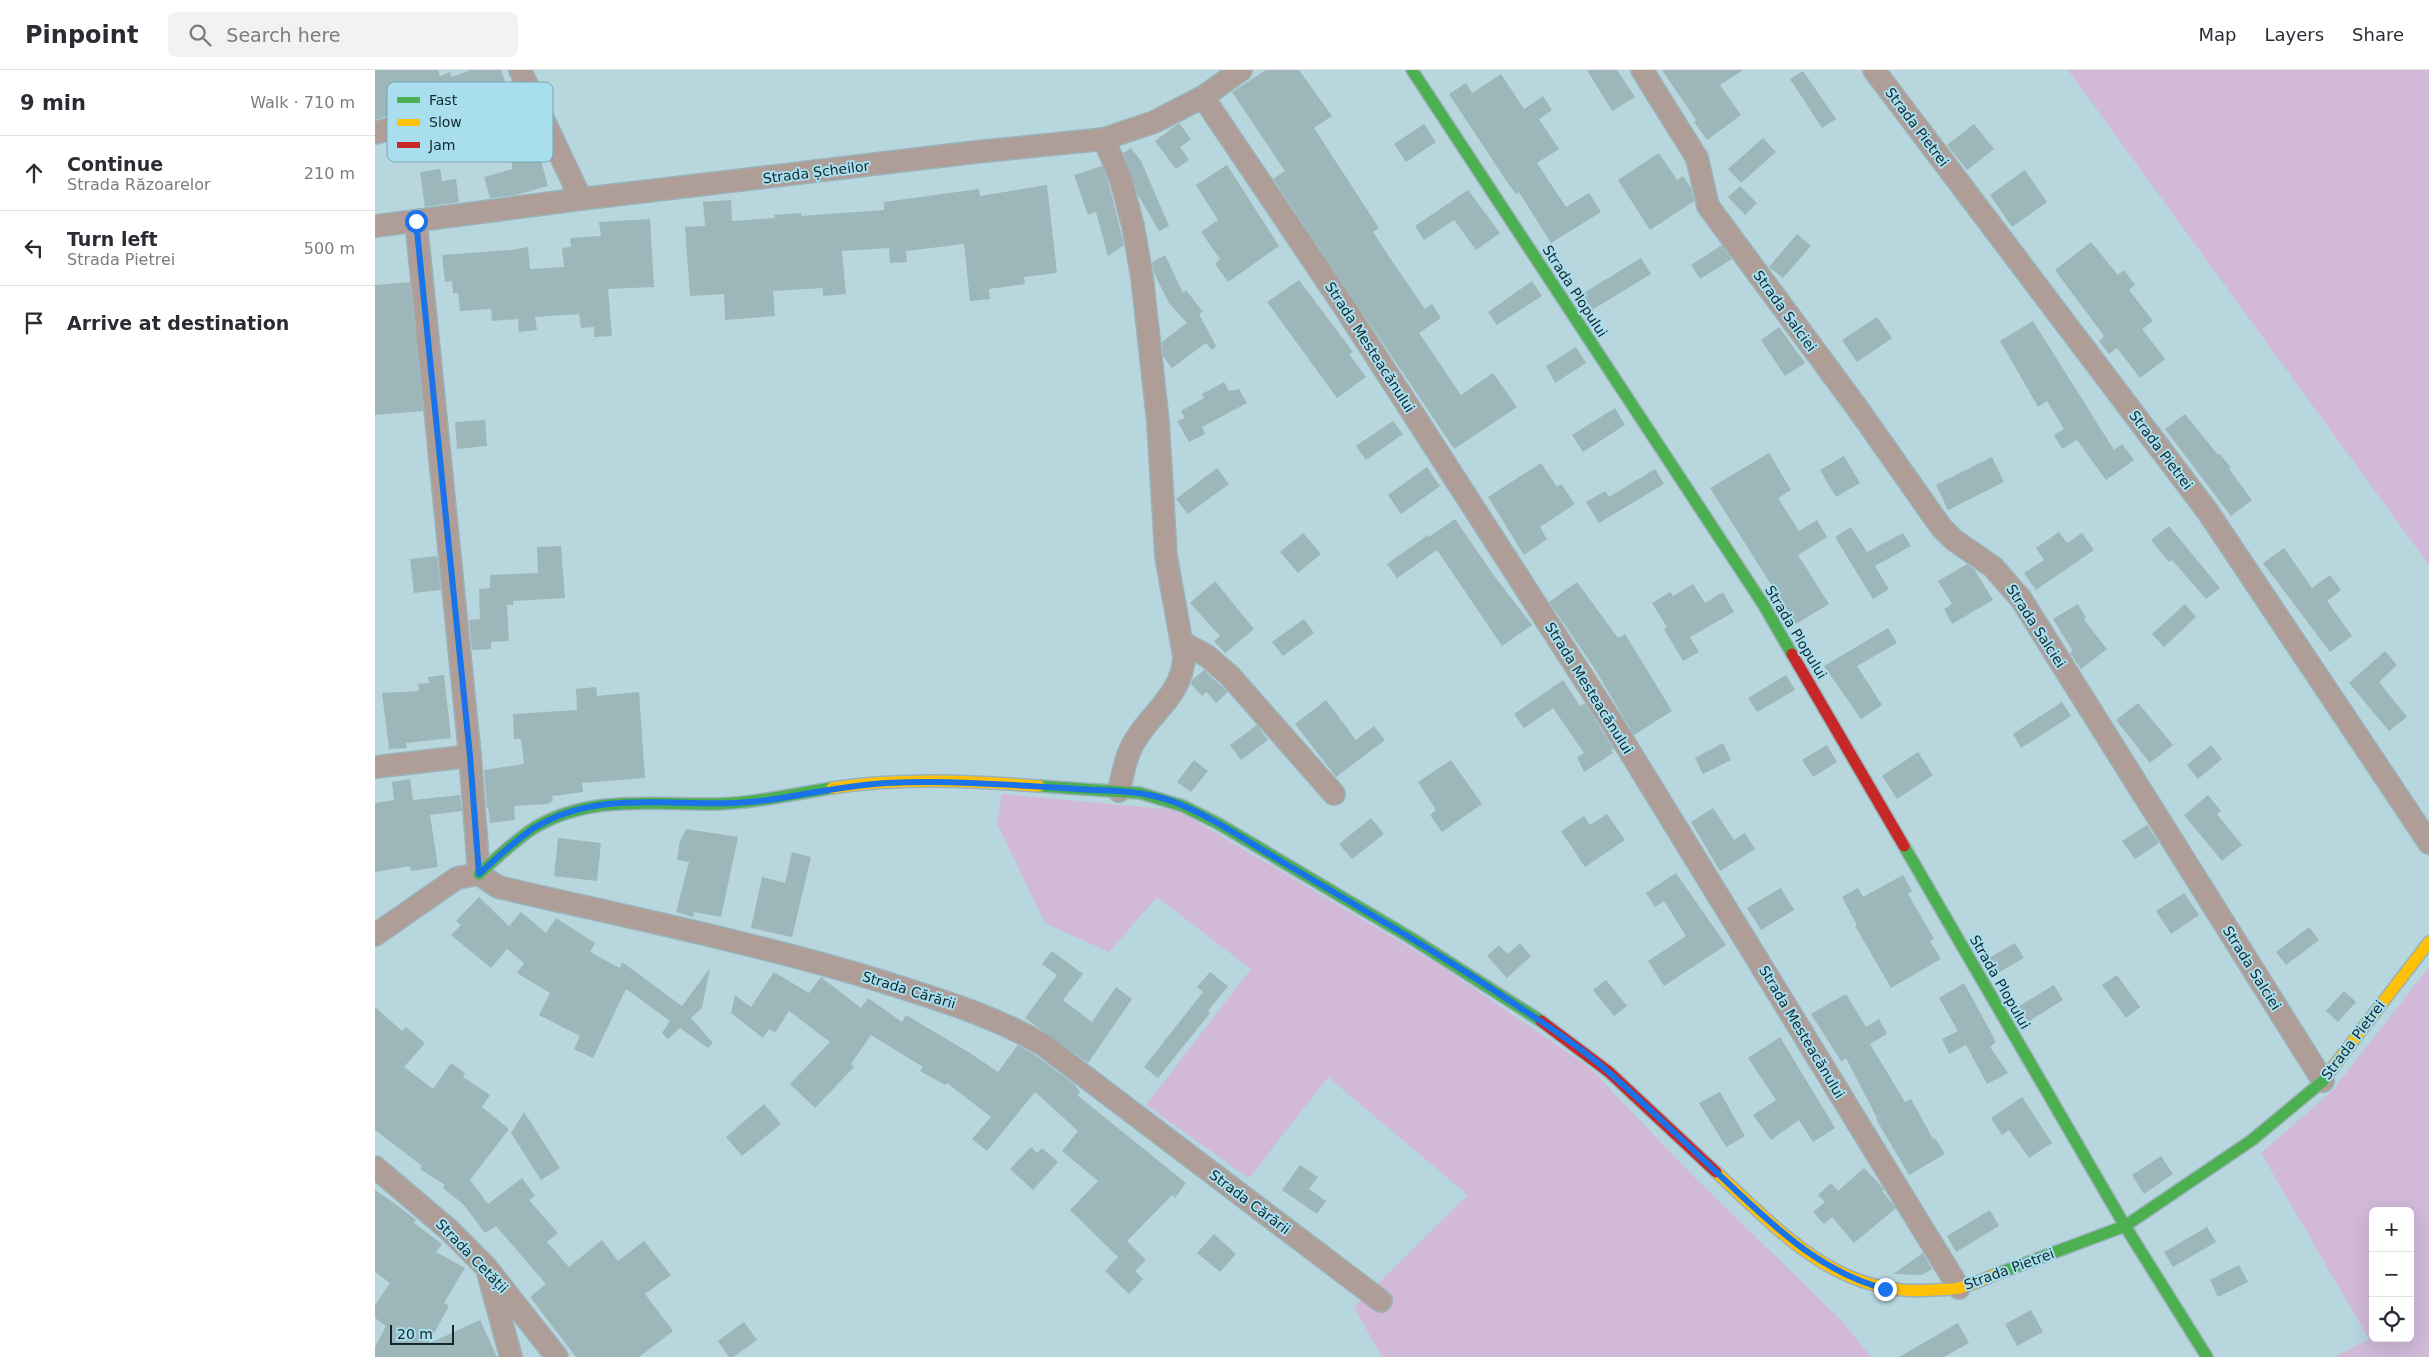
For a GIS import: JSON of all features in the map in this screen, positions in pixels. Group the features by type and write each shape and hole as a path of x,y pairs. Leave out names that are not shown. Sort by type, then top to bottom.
{"street":[{"path":"520,70 526,82"},
{"name":"Strada Șcheilor","path":"375,226 581,199 1104,139 1154,122 1203,97 1241,70"},
{"name":"Strada Plopului","path":"1412,70 1763,604 2125,1226 2207,1357"},
{"name":"Strada Salciei","path":"1642,70 1697,158 1708,206 1857,408 1941,527 1954,540 1993,567 2021,600 2323,1081"},
{"name":"Strada Pietrei","path":"1874,70 2208,512 2429,843"},
{"name":"Strada Mesteacănului","path":"1203,97 1345,308 1611,721 1959,1288"},
{"path":"553,139 581,199"},
{"path":"1104,139 1121,180 1133,226 1143,277 1157,422 1166,556 1174,607 1183,643 1183,669 1179,682 1169,698 1136,738 1125,764 1119,791"},
{"path":"375,935 457,878 479,874 470,756 416,221"},
{"path":"1183,643 1207,656 1229,676 1334,794"},
{"path":"375,767 470,756"},
{"name":"Strada Pietrei","path":"479,874 513,843 536,827 572,810 601,804 641,802 730,804 850,786 888,783 1025,784 1151,795 1188,808 1454,962 1578,1048 1609,1072 1783,1235 1825,1264 1859,1282 1885,1289 1921,1291 1959,1288 2125,1226 2252,1140 2323,1081 2429,942"},
{"name":"Strada Cărării","path":"479,874 497,887 813,960 974,1011 1010,1026 1042,1044 1381,1301"},
{"name":"Strada Cetății","path":"375,1167 449,1230 486,1267 557,1357"},
{"path":"486,1267 511,1357"}],"shaded area":[{"path":"2068,70 2429,70 2429,565"},
{"path":"1002,794 1177,810 1441,966 1590,1068 1692,1175 1840,1319 1871,1357 1382,1357 1354,1307 1468,1195 1328,1077 1249,1178 1146,1105 1251,969 1157,897 1109,952 1045,923 997,823"},
{"path":"2429,967 2429,1357 2335,1357 2369,1339 2261,1153 2332,1091"}],"building":[{"path":"375,70 438,70 440,76 450,72 451,77 471,70 501,70 505,82 387,82 387,116 375,120"},
{"path":"1266,70 1299,70 1332,116 1314,128 1379,228 1373,232 1392,261 1425,309 1432,304 1441,318 1419,333 1461,395 1493,373 1517,407 1454,449 1273,179 1285,171 1232,92"},
{"path":"1587,70 1617,70 1635,97 1612,111"},
{"path":"1662,70 1743,70 1720,85 1741,115 1707,140 1694,122 1696,120"},
{"path":"1803,71 1836,119 1822,128 1790,79"},
{"path":"1501,74 1524,109 1543,96 1552,110 1539,119 1559,149 1537,163 1566,207 1589,193 1601,212 1551,243 1519,192 1516,194 1507,182 1449,94 1466,83 1472,93"},
{"path":"1179,123 1191,139 1180,147 1189,160 1176,169 1155,141"},
{"path":"1424,124 1436,142 1406,162 1394,144"},
{"path":"1974,124 1994,149 1967,170 1947,145"},
{"path":"1763,138 1776,152 1741,183 1728,169"},
{"path":"1131,148 1141,161 1169,226 1159,231 1138,195 1123,153"},
{"path":"1659,153 1677,180 1683,176 1691,188 1694,201 1650,230 1618,180"},
{"path":"511,162 541,162 548,186 516,195 490,198 484,177 513,169"},
{"path":"1227,165 1279,246 1228,282 1215,264 1220,259 1201,232 1218,220 1196,185"},
{"path":"1102,166 1109,184 1124,245 1108,256 1096,212 1088,215 1074,175"},
{"path":"440,169 442,181 456,179 459,202 425,207 420,172"},
{"path":"2025,170 2047,202 2012,227 1990,195"},
{"path":"1047,185 1057,273 1024,277 1025,284 989,289 990,299 970,301 964,244 906,251 907,262 890,263 889,248 842,251 846,294 823,296 823,288 773,291 775,316 725,320 724,294 690,296 685,227 705,226 703,202 731,200 732,221 775,218 774,215 801,213 801,216 884,210 884,202 979,189 980,196"},
{"path":"1740,186 1757,203 1745,215 1728,197"},
{"path":"1468,190 1500,233 1476,250 1454,220 1424,240 1415,226"},
{"path":"650,219 654,287 608,289 612,336 594,337 594,327 581,328 579,314 535,317 537,330 519,332 518,319 492,321 491,309 460,311 458,293 453,293 452,281 445,282 442,255 528,247 530,269 564,267 562,248 571,247 570,238 601,236 599,222"},
{"path":"1797,234 1811,246 1783,278 1769,267"},
{"path":"2091,242 2118,275 2124,270 2135,285 2129,290 2153,321 2142,329 2165,359 2140,378 2117,348 2109,354 2099,341 2104,336 2055,270"},
{"path":"1722,245 1732,259 1700,279 1691,265"},
{"path":"1165,255 1183,293 1186,290 1203,312 1199,314 1216,346 1212,350 1206,343 1172,368 1163,356 1162,342 1187,323 1169,303 1154,273 1152,262"},
{"path":"1641,258 1651,274 1592,310 1582,294"},
{"path":"1299,280 1353,352 1349,354 1366,377 1337,398 1267,302"},
{"path":"1532,281 1542,296 1497,325 1488,312"},
{"path":"410,282 423,411 375,415 375,285"},
{"path":"1877,317 1892,338 1857,362 1842,340"},
{"path":"2033,321 2114,450 2122,444 2134,460 2106,480 2077,440 2062,449 2054,435 2064,429 2047,401 2038,407 2000,341"},
{"path":"1779,327 1805,363 1785,376 1761,340"},
{"path":"1576,347 1586,363 1555,383 1546,366"},
{"path":"1224,382 1229,391 1239,389 1247,403 1202,427 1205,434 1189,442 1177,421 1185,418 1181,411 1204,398 1202,394"},
{"path":"1615,408 1625,425 1583,452 1572,435"},
{"path":"2185,414 2231,468 2229,469 2252,500 2231,516 2165,429"},
{"path":"485,420 487,446 457,449 455,422"},
{"path":"1393,421 1403,434 1366,460 1356,446"},
{"path":"1769,453 1791,490 1778,498 1799,531 1817,520 1827,537 1798,555 1829,604 1796,624 1710,488"},
{"path":"1844,456 1860,483 1836,497 1820,470"},
{"path":"1992,457 2004,482 1948,510 1936,485"},
{"path":"1541,463 1557,487 1561,484 1575,504 1540,527 1547,539 1524,555 1488,497"},
{"path":"1427,467 1440,486 1401,514 1388,495"},
{"path":"1217,468 1229,484 1188,514 1176,499"},
{"path":"1655,469 1664,484 1599,523 1586,502 1605,491 1609,497"},
{"path":"1455,519 1495,577 1532,625 1502,646 1437,550 1397,578 1387,564 1428,535 1429,537"},
{"path":"2169,526 2220,588 2206,599 2172,560 2169,562 2151,540"},
{"path":"1851,527 1867,552 1903,533 1911,546 1875,566 1889,589 1873,599 1835,537"},
{"path":"2059,532 2067,543 2082,533 2094,550 2036,590 2024,573 2044,560 2036,548"},
{"path":"1303,533 1321,554 1298,573 1280,552"},
{"path":"561,546 565,598 513,601 513,605 507,605 509,641 491,642 491,649 472,650 469,620 480,619 479,589 490,588 490,575 538,573 537,547"},
{"path":"2284,548 2312,588 2330,575 2341,590 2327,601 2352,636 2330,652 2263,563"},
{"path":"437,556 441,590 414,593 410,559"},
{"path":"1967,564 1974,569 1993,600 1952,624 1944,609 1952,604 1938,581"},
{"path":"1215,581 1254,629 1225,653 1214,641 1220,636 1190,603"},
{"path":"1577,582 1618,638 1625,634 1672,711 1634,735 1593,666 1549,602"},
{"path":"1693,584 1705,603 1723,592 1734,612 1690,637 1699,652 1683,661 1664,629 1667,627 1652,603 1670,592 1673,596"},
{"path":"2078,604 2086,618 2084,620 2107,649 2081,669 2070,653 2073,651 2053,619"},
{"path":"2185,604 2196,617 2164,647 2152,634"},
{"path":"1304,619 1314,633 1283,656 1272,642"},
{"path":"1888,628 1897,643 1857,666 1882,705 1861,719 1824,666"},
{"path":"2385,651 2397,665 2379,682 2407,717 2389,731 2349,683"},
{"path":"1204,670 1228,692 1216,703 1207,692 1202,696 1191,684 1192,680"},
{"path":"444,675 451,738 406,743 407,748 389,749 382,693 419,691 418,684 429,683 428,677"},
{"path":"1786,675 1795,690 1757,712 1748,698"},
{"path":"1563,680 1580,706 1585,703 1613,748 1611,750 1613,753 1584,772 1577,757 1584,753 1553,708 1524,728 1514,714"},
{"path":"596,687 597,696 639,692 645,778 582,783 583,792 552,796 553,801 548,804 514,806 515,820 490,823 484,770 524,764 521,739 514,739 513,714 577,710 576,689"},
{"path":"1326,700 1356,740 1374,726 1385,740 1336,777 1295,724"},
{"path":"2062,702 2071,716 2021,748 2013,734"},
{"path":"2138,703 2173,745 2150,763 2116,720"},
{"path":"1257,725 1268,740 1241,760 1230,745"},
{"path":"1723,743 1731,760 1703,774 1695,758"},
{"path":"1827,745 1837,762 1813,777 1802,760"},
{"path":"2211,745 2222,759 2198,779 2187,765"},
{"path":"1918,752 1933,775 1897,799 1882,776"},
{"path":"1194,760 1208,771 1191,792 1177,782"},
{"path":"1451,760 1482,804 1442,832 1430,815 1436,810 1418,782"},
{"path":"410,779 413,800 460,795 462,811 430,815 438,867 411,871 410,866 375,872 375,803 394,800 392,782"},
{"path":"2208,795 2221,811 2217,814 2242,845 2222,861 2184,815"},
{"path":"1713,808 1734,840 1745,833 1755,849 1720,871 1691,822"},
{"path":"1607,814 1625,840 1585,867 1561,831 1584,816 1590,825"},
{"path":"1371,818 1384,834 1352,859 1339,844"},
{"path":"2147,825 2159,843 2135,859 2122,841"},
{"path":"686,829 738,837 721,917 694,912 693,917 676,912 689,862 677,860 680,841"},
{"path":"558,838 601,843 597,881 554,876"},
{"path":"792,852 811,857 792,937 751,928 762,877 785,883"},
{"path":"1676,873 1726,945 1664,986 1648,961 1686,936 1664,901 1655,907 1646,893"},
{"path":"1903,875 1912,891 1908,894 1934,939 1930,941 1941,959 1891,988 1855,926 1857,925 1842,897 1858,888 1863,897"},
{"path":"1781,888 1794,910 1761,930 1747,908"},
{"path":"2184,893 2199,915 2171,934 2156,911"},
{"path":"479,897 509,926 521,912 546,933 556,918 595,943 590,952 620,968 622,962 682,1006 710,968 702,1008 691,1018 713,1043 708,1048 680,1028 668,1039 662,1033 670,1021 626,989 593,1058 574,1049 580,1036 539,1015 550,993 517,973 524,963 507,949 491,968 451,935 461,925 456,921"},
{"path":"2309,927 2319,940 2286,965 2276,952"},
{"path":"1520,943 1531,956 1507,978 1487,956 1499,945 1508,954"},
{"path":"2015,943 2024,958 1998,973 1989,958"},
{"path":"1052,951 1083,974 1063,1000 1092,1022 1116,987 1132,999 1088,1063 1025,1018 1057,975 1042,964"},
{"path":"774,972 809,993 821,977 861,1008 868,998 902,1022 906,1015 998,1072 1018,1045 1035,1055 1074,1084 1080,1092 1077,1095 1186,1183 1175,1198 1172,1195 1127,1241 1146,1260 1135,1271 1143,1279 1129,1294 1105,1271 1118,1257 1070,1210 1098,1181 1062,1151 1078,1131 1035,1092 987,1151 972,1139 991,1117 947,1083 945,1085 920,1071 923,1067 871,1035 851,1064 854,1067 815,1108 790,1084 830,1042 789,1011 775,1033 769,1029 763,1038 731,1013 735,995 751,1007"},
{"path":"1210,972 1228,986 1208,1011 1210,1013 1158,1078 1144,1067 1203,992 1197,987"},
{"path":"2117,975 2140,1007 2126,1018 2102,985"},
{"path":"1606,980 1627,1006 1614,1016 1593,990"},
{"path":"1964,983 1996,1042 1990,1047 2008,1073 1987,1084 1966,1045 1949,1054 1942,1039 1958,1031 1939,998"},
{"path":"2054,985 2063,1000 2029,1021 2024,1021 2016,1008"},
{"path":"2344,991 2356,1002 2338,1022 2326,1011"},
{"path":"1846,994 1866,1027 1879,1019 1887,1034 1870,1044 1905,1102 1911,1099 1933,1139 1935,1138 1945,1154 1909,1175 1876,1119 1846,1058 1841,1061 1811,1014"},
{"path":"375,1007 402,1031 406,1027 425,1043 404,1067 433,1089 451,1063 465,1073 463,1077 490,1095 482,1107 509,1129 470,1180 488,1204 522,1178 535,1196 529,1200 558,1233 547,1242 569,1267 602,1240 618,1261 644,1241 671,1275 645,1294 673,1331 639,1357 576,1357 530,1297 546,1284 496,1226 485,1233 463,1204 443,1188 445,1185 420,1169 422,1166 375,1130"},
{"path":"1780,1037 1835,1128 1813,1142 1799,1120 1771,1140 1753,1115 1776,1100 1748,1058"},
{"path":"1720,1092 1745,1136 1726,1147 1699,1103"},
{"path":"2022,1097 2052,1143 2029,1158 2009,1130 2002,1135 1991,1118"},
{"path":"764,1104 781,1124 742,1156 726,1137"},
{"path":"524,1112 560,1168 541,1180 511,1133"},
{"path":"1031,1147 1037,1153 1042,1148 1058,1162 1033,1190 1010,1169"},
{"path":"2161,1156 2173,1174 2144,1194 2132,1175"},
{"path":"1300,1165 1318,1177 1309,1189 1326,1201 1317,1214 1282,1190"},
{"path":"1864,1168 1884,1189 1882,1191 1896,1208 1854,1243 1832,1217 1824,1224 1813,1212 1825,1202 1818,1195 1831,1183 1838,1191"},
{"path":"375,1190 416,1220 414,1223 442,1244 436,1252 465,1268 444,1303 449,1306 428,1344 480,1320 497,1357 375,1357 375,1347 386,1326 375,1318 375,1305 390,1283 375,1272"},
{"path":"1990,1210 1999,1226 1956,1252 1947,1236"},
{"path":"2207,1227 2216,1242 2173,1267 2164,1252"},
{"path":"1214,1234 1236,1254 1220,1272 1197,1253"},
{"path":"1923,1253 1932,1269 1922,1275 1893,1274"},
{"path":"2239,1265 2248,1282 2218,1297 2210,1280"},
{"path":"2031,1310 2043,1332 2017,1346 2005,1324"},
{"path":"744,1322 757,1340 733,1357 729,1357 718,1341"},
{"path":"1958,1323 1969,1343 1944,1357 1899,1357"}],"traffic: fast":[{"path":"1412,70 1763,604 1792,654"},
{"path":"1039,786 1140,793 1183,806 1219,824 1411,938 1541,1021"},
{"path":"479,874 512,844 534,828 555,817 577,810 623,804 731,803 832,788"},
{"path":"1904,846 2125,1226 2207,1357"},
{"path":"1999,1273 2125,1226 2252,1140 2323,1081 2330,1071"}],"traffic: slow":[{"path":"832,788 909,781 1039,786"},
{"path":"2330,1071 2429,942"},
{"path":"1716,1172 1787,1237 1813,1256 1839,1272 1868,1283 1899,1290 1953,1289 1999,1273"}],"traffic: jam":[{"path":"1792,654 1904,846"},
{"path":"1541,1021 1609,1072 1716,1172"}],"route":[{"path":"416,221 470,756 479,874 513,843 536,827 572,810 601,804 641,802 730,804 850,786 926,782 1025,784 1078,790 1119,791 1151,795 1168,800 1188,808 1454,962 1578,1048 1609,1072 1783,1235 1825,1264 1859,1282 1885,1289"}]}
